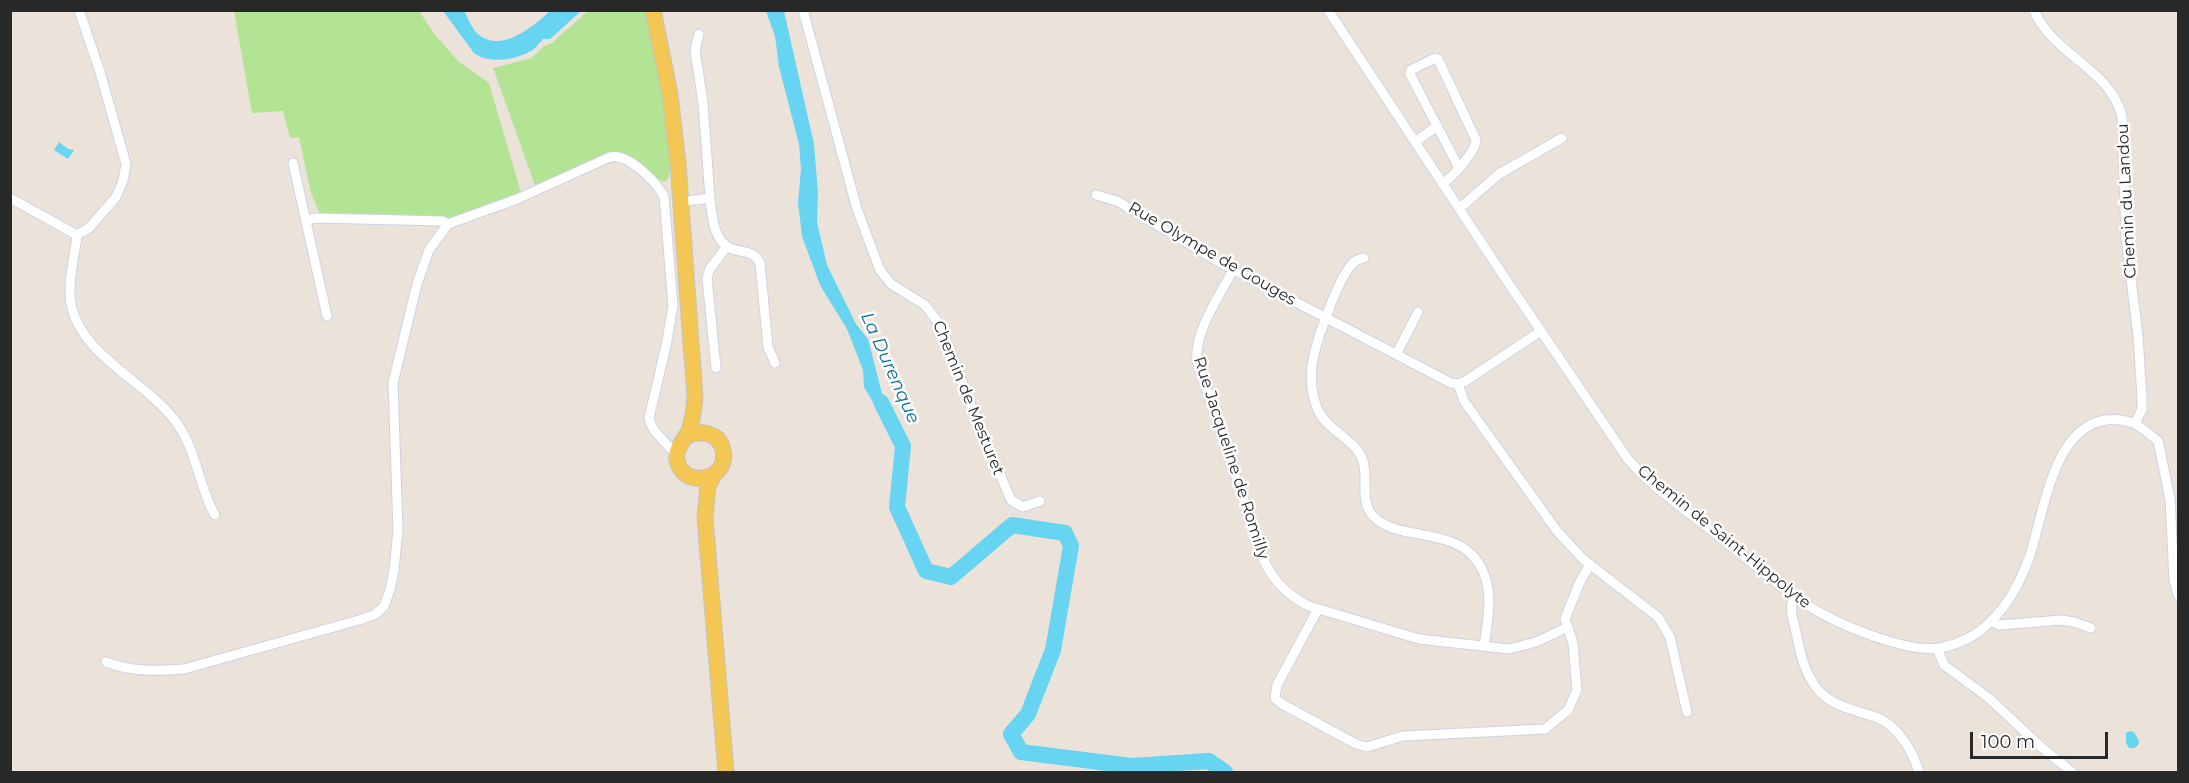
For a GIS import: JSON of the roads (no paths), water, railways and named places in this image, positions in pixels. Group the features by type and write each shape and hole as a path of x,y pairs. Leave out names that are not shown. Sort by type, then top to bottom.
{"main road":[{"path":"653,10 670,94 681,201 695,397 690,428 678,446 677,458 680,467 690,477 697,490 705,517"},
{"path":"690,477 702,479 714,474 720,469 723,457 720,444 705,427 695,397"},
{"path":"685,438 698,432 712,435"},
{"path":"714,474 708,486 705,517 726,772"}],"street":[{"path":"77,235 89,228 116,197 123,181 126,164 94,52 79,10"},
{"name":"Chemin de Mesturet","path":"803,10 856,209 880,270 891,284 925,305 937,319 1011,500 1023,507 1040,501"},
{"name":"Chemin de Saint-Hippolyte","path":"1328,10 1541,331 1622,451 1638,470 1795,596 1829,617 1877,636 1911,646 1937,648"},
{"name":"Chemin du Landou","path":"2034,10 2040,24 2048,34 2102,80 2117,102 2122,116 2126,238 2138,336 2142,398 2142,409 2135,424"},
{"path":"699,34 695,50 703,103 713,223 720,239 727,246 751,253 760,263 768,347 775,363"},
{"path":"1442,184 1459,168 1475,148 1476,140 1435,58 1411,70 1410,74 1459,168"},
{"path":"1414,142 1439,129"},
{"path":"1459,209 1499,174 1562,138"},
{"path":"106,662 126,669 184,669 376,614 384,606 390,590 398,530 393,397 395,374 424,261 435,240 448,224 517,199 615,156 624,158 659,187 664,196 673,306 649,418 653,429 668,444 677,458"},
{"path":"293,163 327,316"},
{"name":"Rue Olympe de Gouges","path":"1096,195 1117,201 1233,270 1458,384"},
{"path":"10,198 77,235"},
{"path":"681,201 710,198"},
{"path":"306,220 316,218 442,221 448,224"},
{"path":"77,235 70,286 70,296 76,317 98,350 121,373 158,402 179,425 194,457 214,515"},
{"path":"716,368 707,278 710,269 727,246"},
{"path":"1364,258 1357,259 1350,266 1326,318 1312,367 1312,389 1318,409 1327,423 1353,444 1360,454 1364,466 1366,502 1376,519 1387,525 1454,543 1469,552 1478,562 1486,578 1489,593 1484,646"},
{"name":"Rue Jacqueline de Romilly","path":"1233,270 1199,337 1196,351 1199,368 1268,570 1286,592 1318,609 1419,639 1509,649 1536,642 1568,627"},
{"path":"1397,353 1418,312"},
{"path":"1541,331 1458,384 1464,400 1557,531 1590,564 1658,617 1670,637 1687,712"},
{"path":"2072,772 2041,747 1990,699 1944,665 1937,648 1965,639 1991,621 2003,606 2024,571 2058,464 2070,441 2086,427 2103,421 2119,420 2135,424 2158,441 2170,499 2174,580 2178,595"},
{"path":"657,433 685,438"},
{"path":"1318,609 1277,685 1275,698 1280,703 1347,739 1367,747 1403,736 1545,729 1568,710 1577,690 1574,643 1565,619 1590,564"},
{"path":"1795,596 1791,610 1800,651 1817,688 1836,704 1877,718 1890,726 1906,744 1919,772"},
{"path":"1991,621 1999,625 2068,621 2091,628"}],"water":[{"path":"443,11 464,11 479,35 488,40 498,41 527,30 550,11 581,11 550,39 543,39 531,51 516,57 494,60 474,53"},
{"path":"766,11 784,11 814,144 818,193 817,222 827,265 856,324 868,339 884,401 895,426 874,404 864,387 863,370 847,329 820,285 802,236 798,203 801,169 799,144 779,67 775,36"},
{"path":"59,142 68,149 74,150 68,159 54,150"},
{"path":"2134,732 2139,741 2134,748 2129,748 2126,743 2126,733"}],"waterway":[{"name":"La Durenque","path":"881,402 903,446 897,507 926,571 951,577 1012,525 1065,533 1071,546 1053,650 1028,714 1011,734 1021,752 1131,766 1209,761 1225,772"}]}
